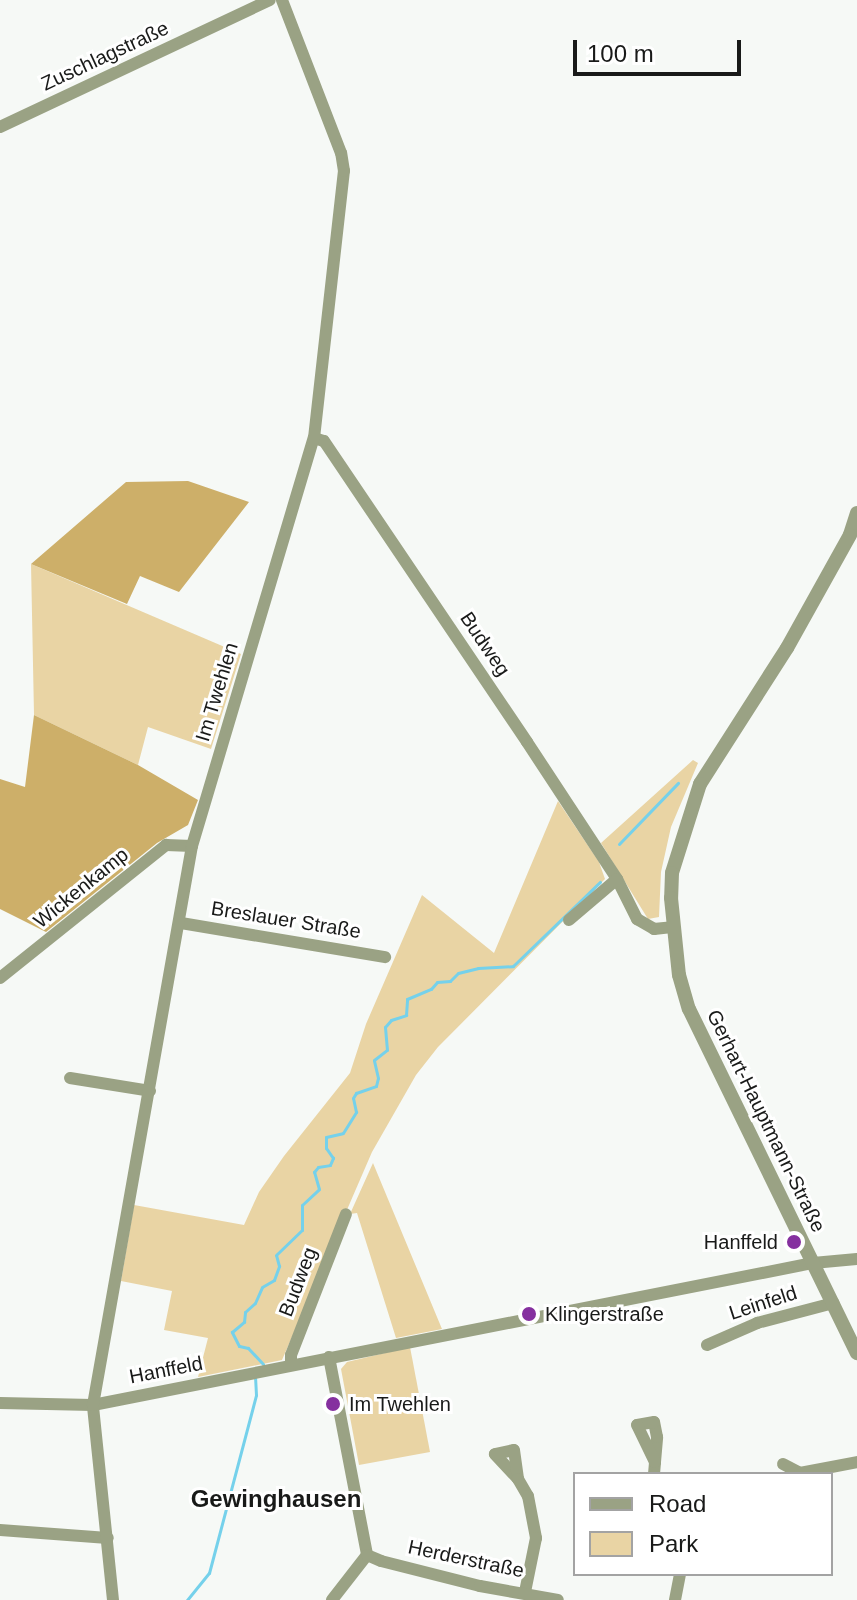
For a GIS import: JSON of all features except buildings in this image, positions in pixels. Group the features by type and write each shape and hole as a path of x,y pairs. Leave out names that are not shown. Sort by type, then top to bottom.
{"street":[{"name":"Zuschlagstraße","path":"0,127 270,0"},
{"name":"Im Twehlen","path":"113,1600 93,1405 181,923 192,846 314,438 344,171 341,153 282,0"},
{"name":"Budweg","path":"314,438 324,441 617,879 637,919 654,929 672,927"},
{"name":"Gerhart-Hauptmann-Straße","path":"857,513 850,535 787,648 700,784 672,873 672,927 679,975 689,1009 857,1353"},
{"name":"Wickenkamp","path":"0,978 166,845 192,846"},
{"path":"569,920 617,879"},
{"name":"Breslauer Straße","path":"181,923 385,957"},
{"path":"70,1078 150,1091"},
{"name":"Budweg","path":"291,1365 291,1355 346,1214"},
{"name":"Hanffeld","path":"0,1403 93,1405 813,1263 857,1259"},
{"name":"Leinfeld","path":"707,1345 757,1323 833,1303"},
{"path":"329,1357 367,1555 332,1600"},
{"path":"805,1472 857,1462"},
{"path":"783,1464 798,1472"},
{"path":"518,1479 528,1496 536,1538 525,1592"},
{"path":"0,1530 108,1538"},
{"name":"Herderstraße","path":"367,1555 480,1586 558,1600"},
{"path":"675,1600 680,1576"}],"green space":[{"path":"31,564 241,654 211,749 148,727 138,765 34,715"},
{"path":"693,760 698,763 671,827 661,872 659,917 648,919 601,843"},
{"path":"558,801 599,862 605,879 438,1047 416,1075 372,1152 282,1360 198,1377 208,1338 164,1330 172,1291 121,1281 134,1205 244,1225 259,1192 284,1156 350,1073 366,1024 422,895 494,953"},
{"path":"373,1163 442,1329 396,1338 357,1213 350,1214"},
{"path":"410,1347 430,1452 359,1465 341,1369 347,1362"}],"shaded area":[{"path":"188,481 249,502 179,592 140,576 127,604 31,564 126,482"},
{"path":"34,715 138,765 198,800 188,825 157,843 46,932 0,909 0,779 25,787"}],"waterway":[{"path":"619,844 678,783"},
{"path":"263,1364 248,1348 239,1346 232,1332 244,1322 245,1312 255,1303 262,1287 274,1280 279,1266 276,1255 302,1230 302,1205 319,1189 314,1172 318,1167 330,1165 333,1158 326,1148 326,1137 343,1133 356,1112 353,1098 356,1093 376,1086 378,1078 374,1060 387,1050 385,1027 391,1020 406,1015 407,999 431,989 437,982 450,981 458,973 478,968 513,966 600,882"},
{"path":"187,1600 209,1573 256,1395 255,1377"}],"place":[{"name":"Hanffeld","path":"794,1242"},
{"name":"Klingerstraße","path":"529,1314"},
{"name":"Im Twehlen","path":"333,1404"}],"district":[{"name":"Gewinghausen","path":"276,1499"}]}
